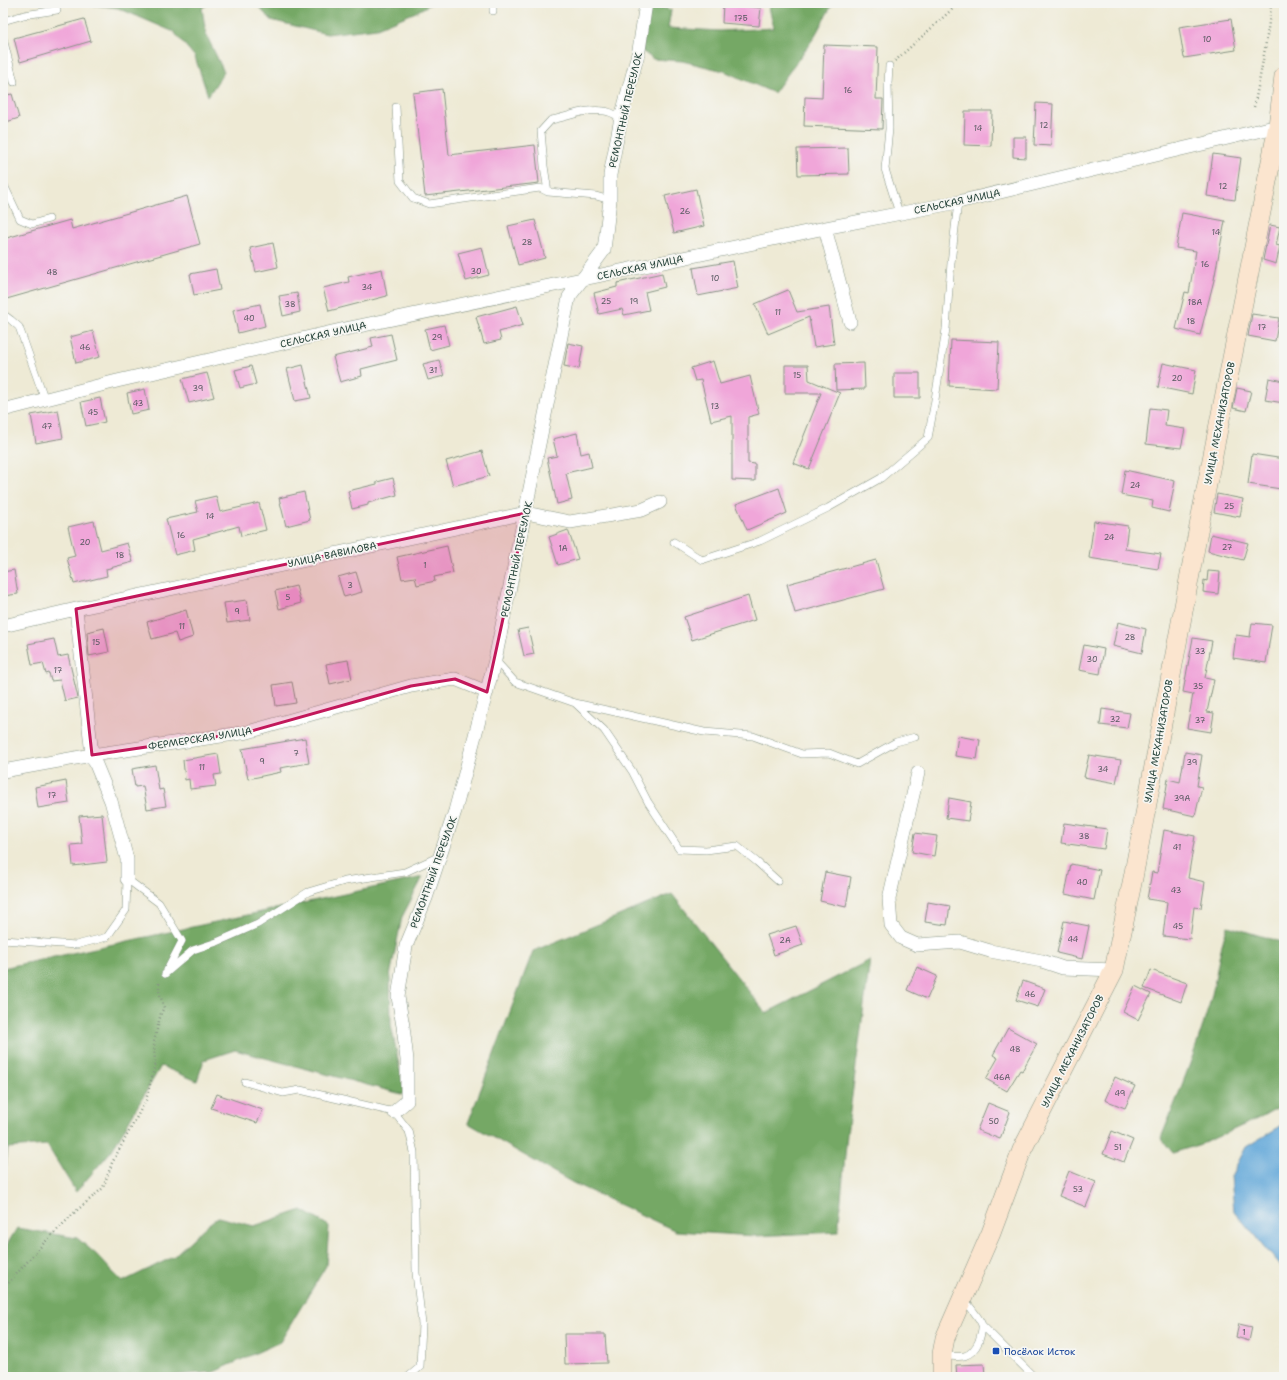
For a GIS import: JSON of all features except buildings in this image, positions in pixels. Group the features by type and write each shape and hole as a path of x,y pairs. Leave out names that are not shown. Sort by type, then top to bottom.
{"street":[{"name":"РЕМОНТНЫЙ ПЕРЕУЛОК","path":"394,1112 407,1100 407,1060 398,997 406,946 426,898 455,811 487,692 526,513 569,297 604,250 610,200 610,175 621,118 639,50 646,3"},
{"name":"УЛИЦА МЕХАНИЗАТОРОВ","path":"942,1377 942,1354 945,1338 992,1233 1022,1150 1114,970 1133,878 1163,709 1204,498 1278,126 1284,76"},
{"name":"СЕЛЬСКАЯ УЛИЦА","path":"3,410 117,381 345,329 825,228 958,202 1278,126"},
{"path":"825,228 850,322"},
{"name":"УЛИЦА ВАВИЛОВА","path":"3,626 526,513 570,522 642,510 660,502"},
{"path":"76,609 92,755 111,801 127,859 127,879"},
{"name":"ФЕРМЕРСКАЯ УЛИЦА","path":"3,771 92,755 248,732 411,686 455,679 487,692"},
{"path":"918,773 889,899 892,925 901,938 917,945 960,942 990,951 1042,961 1062,968 1114,970"}],"lane":[{"path":"493,3 493,11"},
{"path":"3,21 24,15 57,10"},
{"path":"3,38 14,82"},
{"path":"889,66 889,129 885,169 899,213"},
{"path":"396,107 400,181 413,198 428,204 540,188 548,192 596,196 610,200"},
{"path":"548,192 541,131 551,120 564,118 581,112 604,111 621,118"},
{"path":"3,184 20,219 32,224 49,219"},
{"path":"674,542 702,560 760,542 828,508 881,478 928,438 946,330 951,263 958,202"},
{"path":"3,314 19,328 45,400"},
{"path":"495,660 515,682 575,703 704,732 753,736 802,754 828,754 857,764 896,742 915,737"},
{"path":"575,703 604,730 632,771 648,802 679,849 706,850 737,846 778,882"},
{"path":"165,974 193,950 217,942 258,924 308,892 345,881 405,872 440,856"},
{"path":"127,879 159,903 182,941 165,974"},
{"path":"3,940 76,945 107,937 126,910 127,879"},
{"path":"245,1082 282,1093 300,1090 394,1112 410,1131 414,1152 416,1273 422,1324 420,1368 408,1377"},
{"path":"962,1299 971,1307 982,1325 1034,1377"},
{"path":"942,1354 954,1357 965,1356 975,1350 981,1335 982,1325"}],"path":[{"path":"889,66 959,3"},
{"path":"1254,107 1271,6 1269,3"},
{"path":"3,1289 43,1244 75,1212 103,1188 112,1163 146,1100 154,1065 154,1042 164,1008 159,991 160,981 165,974"}],"highlighted area":[{"path":"526,513 487,692 455,679 411,686 248,732 92,755 76,609"}],"green space":[{"path":"77,3 210,3 202,8 206,34 224,72 208,96 195,57 174,32 118,8"},
{"path":"255,3 432,3 416,12 377,28 327,34 271,20"},
{"path":"768,3 833,3 813,39 774,93 724,71 682,61 653,59 642,51 650,4 671,10 668,28 720,31 774,28"},
{"path":"423,877 402,917 390,976 391,1025 405,1095 235,1050 204,1060 197,1081 161,1066 112,1150 76,1192 47,1145 8,1148 3,1186 3,968"},
{"path":"672,894 766,1013 870,960 847,1134 838,1232 755,1236 676,1231 573,1183 468,1123 533,951"},
{"path":"1228,926 1284,943 1284,1104 1257,1119 1204,1143 1173,1153 1161,1138 1203,1025 1211,999 1224,936"},
{"path":"302,1210 329,1226 326,1266 280,1342 214,1372 150,1377 3,1377 3,1251 17,1228 77,1238 97,1255 122,1282 173,1257 206,1226 218,1217 254,1226"}],"water":[{"path":"1284,1124 1283,1269 1234,1211 1231,1176 1246,1147"}],"place":[{"name":"Посёлок Исток","path":"996,1351"}]}
